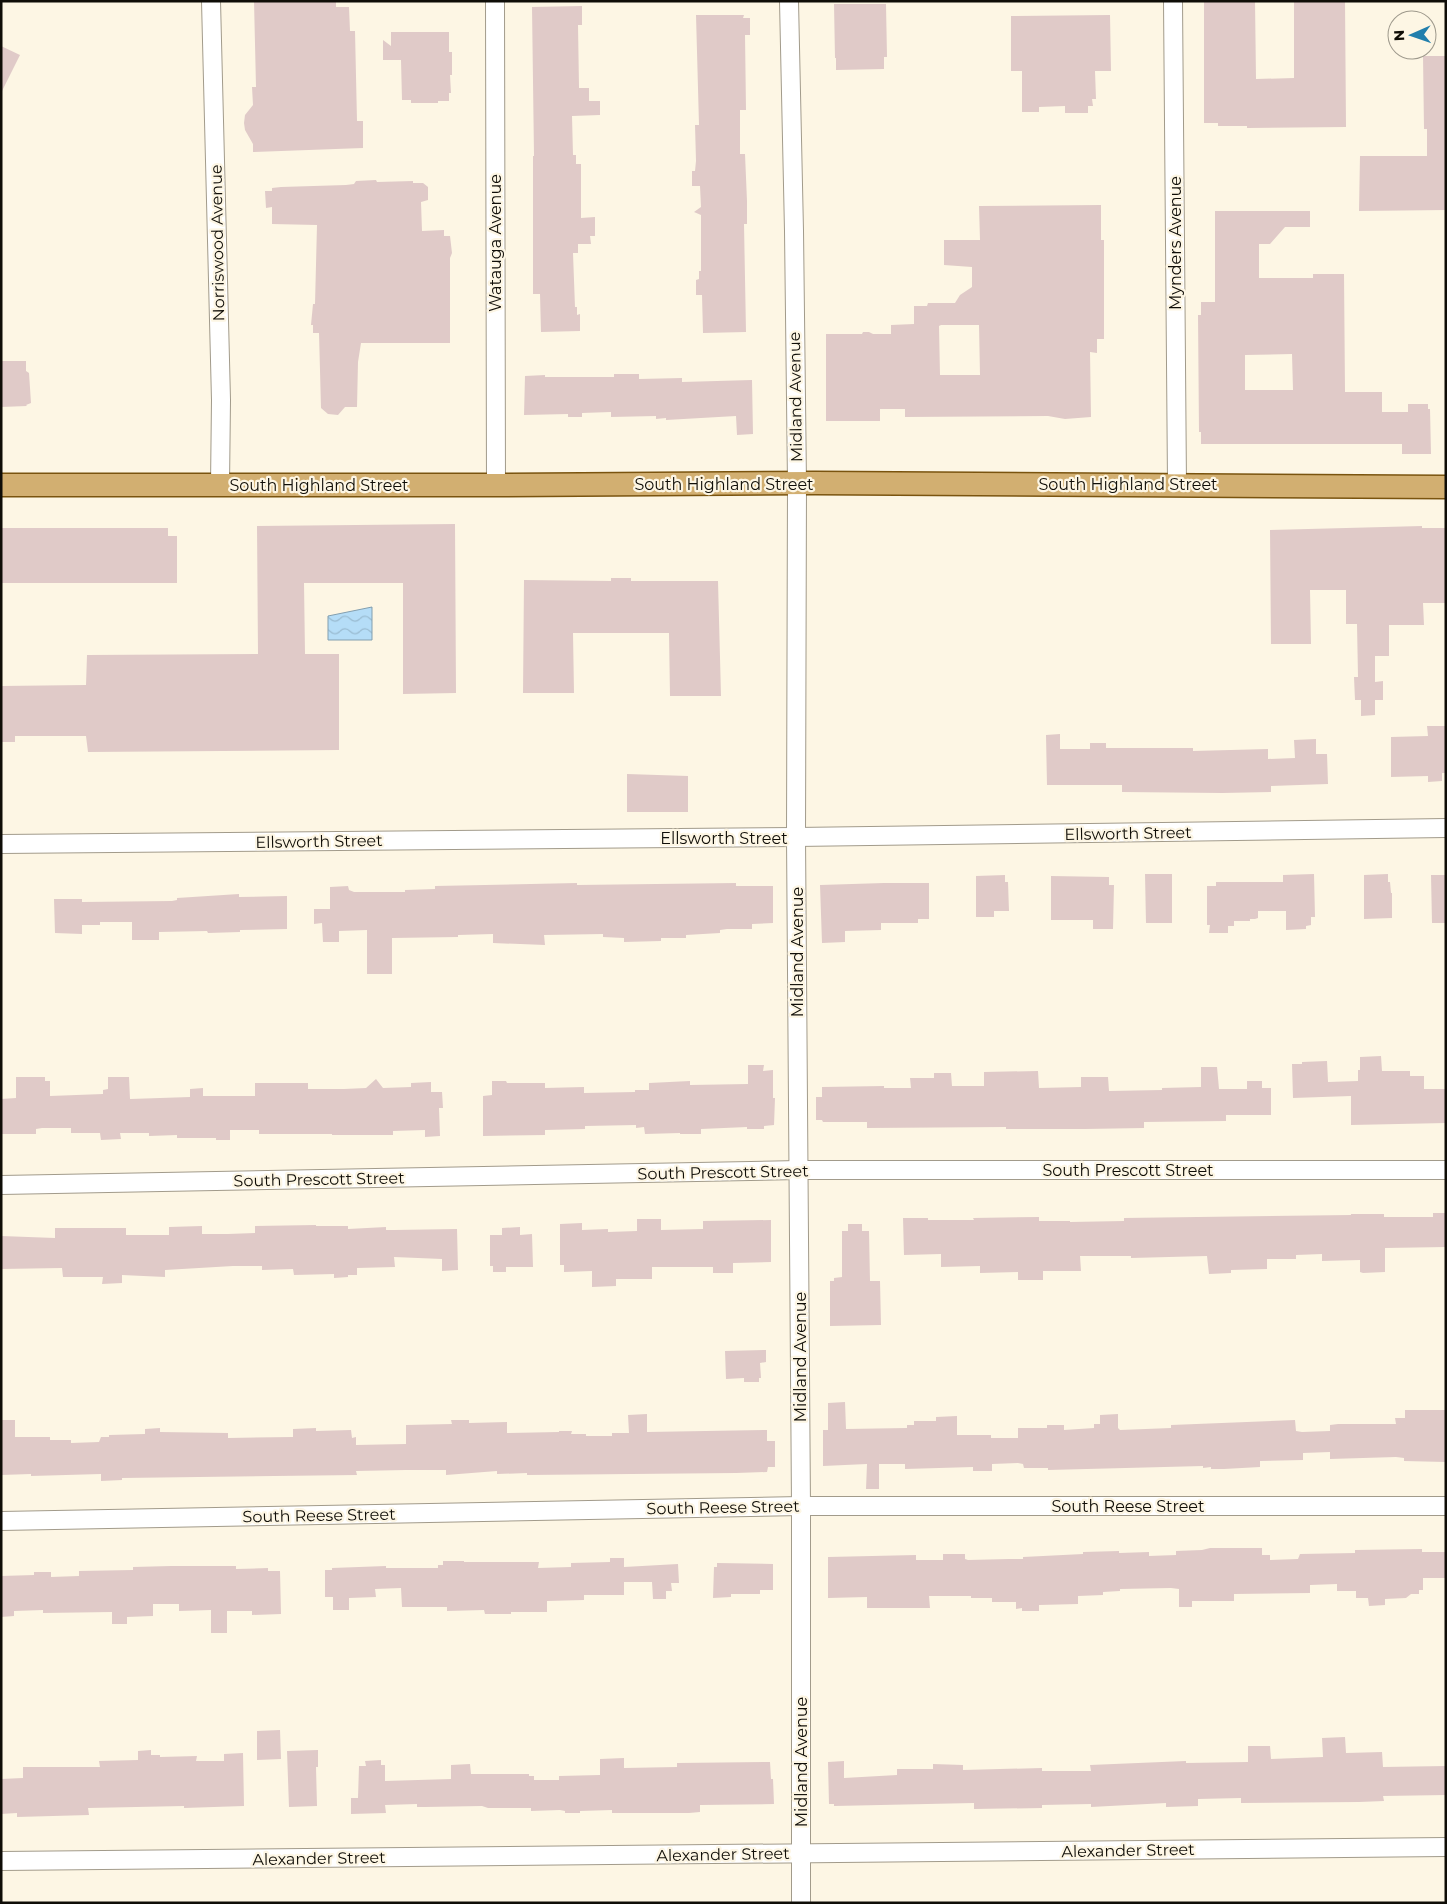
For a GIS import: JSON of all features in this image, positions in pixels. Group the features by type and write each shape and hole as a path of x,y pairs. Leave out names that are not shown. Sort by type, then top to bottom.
{"main road":[{"name":"South Highland Street","path":"1,485 496,486 797,483 1446,487"}],"street":[{"name":"Norriswood Avenue","path":"211,1 221,400 220,485"},
{"name":"Watauga Avenue","path":"495,1 496,486"},
{"name":"Midland Avenue","path":"789,1 797,483 796,837 802,1506 801,1903"},
{"name":"Mynders Avenue","path":"1173,1 1177,484"},
{"name":"Ellsworth Street","path":"1,844 796,837 1446,828"},
{"name":"South Prescott Street","path":"1,1185 799,1170 1446,1170"},
{"name":"South Reese Street","path":"1,1521 802,1506 1446,1506"},
{"name":"Alexander Street","path":"1,1861 1446,1847"}],"water":[{"path":"372,607 372,640 328,640 328,616"}],"building":[{"path":"254,1 336,1 336,7 349,7 350,31 355,31 357,121 363,121 363,148 253,152 253,144 245,130 244,123 245,115 253,105 252,87 256,87"},
{"path":"1204,1 1255,1 1256,79 1294,78 1294,1 1345,1 1346,127 1247,128 1247,126 1218,126 1218,123 1204,123"},
{"path":"834,4 886,4 887,57 884,57 884,69 836,70"},
{"path":"582,6 582,25 578,25 579,88 589,88 589,101 600,101 600,115 572,116 573,155 576,155 576,164 581,164 581,218 595,217 595,236 590,236 591,244 578,244 578,253 573,253 575,307 577,307 577,315 580,314 580,331 541,332 540,294 533,294 532,7"},
{"path":"696,15 744,15 743,18 750,18 750,35 745,35 746,110 740,110 740,154 745,154 747,201 747,224 744,224 746,332 703,333 702,295 696,295 696,280 699,279 699,271 701,271 701,215 694,212 701,207 700,186 692,186 692,171 695,171 696,161 695,125 699,125"},
{"path":"1110,15 1111,71 1095,71 1096,99 1092,99 1093,106 1088,106 1088,113 1065,113 1065,106 1039,107 1039,112 1022,112 1022,71 1011,71 1011,16"},
{"path":"391,32 449,32 449,52 452,52 452,75 450,75 451,93 449,93 449,101 411,103 411,100 402,100 401,60 383,60 383,40 391,46"},
{"path":"1,46 20,55 1,93"},
{"path":"1437,56 1446,56 1446,210 1359,211 1360,156 1427,156 1427,129 1424,129 1423,60 1437,60"},
{"path":"376,180 377,182 413,181 413,183 423,183 428,187 428,200 421,202 422,231 444,230 444,236 450,236 452,253 450,258 450,343 361,343 358,362 357,407 345,407 338,415 328,414 321,408 319,333 313,333 313,325 311,325 313,304 315,304 317,225 272,224 272,207 266,208 265,191 272,191 272,188 281,187 346,185 354,184 356,181"},
{"path":"1101,205 1101,240 1104,240 1104,339 1097,339 1097,353 1090,352 1091,417 1065,419 1048,416 905,417 905,409 880,409 880,421 826,421 826,334 862,334 863,332 869,332 873,334 891,334 891,325 914,324 914,306 927,306 928,303 955,303 960,295 972,287 972,267 944,265 944,240 980,240 979,206","holes":["979,325 980,375 940,375 939,326"]},
{"path":"1215,211 1310,211 1310,227 1285,227 1270,244 1259,244 1259,278 1313,278 1313,274 1344,274 1345,392 1382,392 1382,412 1408,412 1408,404 1428,404 1428,409 1430,409 1431,454 1402,454 1402,444 1201,444 1201,432 1199,432 1198,315 1201,315 1201,302 1215,302","holes":["1292,354 1293,390 1245,390 1245,355"]},
{"path":"1,361 26,361 26,371 29,373 31,403 27,406 1,407"},
{"path":"614,374 639,374 639,379 682,378 682,382 752,380 753,434 737,435 736,416 666,420 666,418 656,419 656,416 611,417 611,412 582,413 582,417 568,417 568,414 524,415 525,376 614,377"},
{"path":"455,524 456,693 403,694 403,583 304,583 305,654 339,654 339,750 88,752 86,736 15,736 15,742 1,742 1,686 86,685 87,655 258,654 257,526"},
{"path":"1422,526 1422,528 1446,528 1446,603 1423,603 1424,625 1389,625 1389,656 1375,656 1375,682 1383,681 1383,700 1375,700 1375,715 1361,716 1361,700 1355,700 1354,677 1358,677 1357,624 1346,624 1346,590 1310,590 1311,644 1271,644 1270,530"},
{"path":"1,528 168,528 168,536 177,536 177,583 1,583"},
{"path":"611,578 631,578 631,581 718,581 721,696 670,696 669,633 573,633 574,693 523,693 524,580 611,581"},
{"path":"1427,726 1446,726 1446,773 1442,773 1442,781 1428,782 1428,776 1391,777 1391,737 1428,736"},
{"path":"1060,734 1060,749 1090,749 1090,743 1106,743 1106,748 1193,748 1193,751 1268,749 1268,759 1295,758 1294,740 1316,739 1316,754 1327,754 1328,784 1271,786 1271,792 1222,793 1122,792 1122,785 1047,785 1046,735"},
{"path":"627,774 688,776 688,812 627,812"},
{"path":"1145,874 1172,874 1172,923 1146,923"},
{"path":"1314,874 1315,917 1311,917 1311,925 1306,926 1306,929 1286,930 1286,911 1258,911 1258,918 1250,919 1250,921 1234,921 1234,926 1228,926 1228,933 1209,933 1210,925 1207,925 1207,886 1216,886 1216,882 1283,882 1283,875"},
{"path":"1388,874 1388,882 1390,882 1392,893 1392,918 1364,919 1364,875"},
{"path":"1005,875 1005,882 1008,882 1009,911 994,911 994,917 976,917 976,876"},
{"path":"1431,875 1446,875 1446,923 1432,923"},
{"path":"1051,876 1109,877 1109,885 1114,885 1113,929 1093,929 1093,920 1051,920"},
{"path":"577,883 577,885 736,883 736,886 773,886 773,923 752,924 752,929 727,929 720,930 720,933 686,935 686,938 661,938 661,941 624,942 624,938 603,937 603,934 544,935 545,945 493,943 493,934 458,935 458,937 392,938 392,974 367,974 367,930 339,931 339,942 323,942 322,923 314,924 314,909 330,909 330,887 348,886 349,890 354,892 405,892 405,890 435,889 435,886"},
{"path":"929,883 929,919 918,919 918,923 881,923 881,930 845,931 845,942 822,943 820,885"},
{"path":"239,894 239,897 287,896 287,929 208,933 207,931 159,932 159,940 132,940 132,922 100,922 100,925 82,925 82,934 55,933 54,899 82,899 82,902 172,901 177,900 177,898"},
{"path":"1381,1056 1382,1071 1410,1071 1410,1076 1424,1076 1424,1089 1446,1089 1446,1123 1351,1125 1351,1096 1293,1098 1292,1064 1327,1061 1328,1082 1358,1081 1360,1057"},
{"path":"748,1065 764,1065 763,1071 773,1070 774,1125 764,1126 764,1129 747,1129 747,1127 701,1129 701,1134 645,1134 644,1127 636,1128 636,1125 585,1126 585,1129 545,1130 545,1135 483,1136 483,1096 492,1095 492,1081 545,1083 545,1088 584,1087 584,1093 635,1092 635,1090 649,1090 649,1083 690,1081 690,1085 748,1084"},
{"path":"1201,1067 1217,1067 1219,1089 1247,1089 1247,1081 1262,1081 1262,1088 1271,1088 1271,1115 1226,1115 1226,1121 1144,1122 1144,1128 1085,1129 1006,1129 1006,1127 867,1128 867,1122 823,1122 822,1120 816,1120 816,1097 822,1097 822,1087 884,1086 884,1088 911,1088 910,1078 934,1078 934,1073 951,1073 952,1086 984,1086 984,1072 1038,1071 1039,1088 1081,1087 1081,1077 1108,1077 1109,1091 1162,1090 1162,1088 1201,1087"},
{"path":"16,1077 45,1077 45,1081 50,1081 50,1096 103,1094 103,1090 108,1089 108,1077 129,1077 130,1099 190,1097 190,1089 203,1088 203,1096 255,1096 255,1083 308,1083 308,1089 344,1089 366,1088 376,1079 383,1088 411,1087 411,1083 431,1082 431,1092 442,1092 443,1108 439,1108 440,1136 425,1137 425,1130 393,1131 393,1135 332,1135 259,1134 259,1130 230,1130 230,1140 177,1138 177,1135 149,1136 149,1133 120,1133 121,1139 101,1140 100,1133 71,1133 71,1128 36,1129 36,1134 1,1134 1,1099 16,1098"},
{"path":"1433,1213 1446,1213 1446,1247 1385,1248 1385,1272 1363,1273 1360,1272 1360,1260 1322,1261 1322,1254 1296,1255 1296,1259 1267,1259 1267,1269 1231,1270 1231,1273 1209,1274 1207,1256 1131,1258 1131,1256 1080,1256 1081,1271 1043,1271 1043,1280 1018,1280 1018,1272 980,1273 980,1266 941,1267 941,1254 904,1255 903,1218 974,1220 973,1218 1039,1217 1039,1221 1070,1222 1124,1221 1124,1218 1351,1214 1384,1214 1384,1217 1433,1217"},
{"path":"637,1219 661,1219 661,1230 703,1229 703,1221 771,1220 771,1262 733,1263 733,1273 713,1273 713,1267 652,1267 652,1279 616,1279 616,1286 592,1287 592,1271 564,1272 564,1265 560,1265 560,1224 582,1223 582,1230 608,1229 608,1232 637,1231"},
{"path":"848,1224 862,1224 862,1231 869,1231 870,1281 880,1281 881,1325 830,1326 830,1281 834,1281 834,1278 842,1277 842,1231 848,1231"},
{"path":"202,1226 202,1234 228,1234 255,1233 255,1226 348,1226 348,1229 386,1227 386,1230 457,1229 458,1270 442,1271 442,1259 394,1257 395,1267 357,1268 357,1275 348,1275 348,1277 334,1278 334,1274 294,1275 293,1269 262,1270 262,1266 233,1266 165,1270 165,1277 122,1275 122,1283 102,1284 103,1277 63,1277 62,1268 1,1269 1,1236 55,1238 55,1228 126,1228 126,1235 169,1235 169,1227"},
{"path":"520,1227 520,1235 532,1234 533,1267 506,1267 506,1272 493,1272 493,1266 490,1266 490,1235 502,1235 502,1228"},
{"path":"766,1350 766,1362 760,1363 761,1378 759,1378 759,1382 744,1382 744,1378 726,1379 725,1351"},
{"path":"845,1402 846,1429 907,1428 907,1425 914,1425 914,1421 936,1421 936,1417 957,1416 957,1435 991,1435 991,1438 1018,1438 1018,1428 1047,1428 1047,1425 1064,1425 1064,1430 1094,1428 1094,1424 1100,1424 1100,1415 1118,1414 1118,1428 1120,1430 1171,1428 1171,1425 1295,1420 1296,1431 1302,1432 1330,1431 1330,1425 1338,1424 1396,1424 1395,1418 1405,1418 1405,1410 1445,1410 1446,1462 1404,1461 1404,1458 1396,1457 1330,1459 1330,1452 1303,1453 1303,1460 1260,1461 1260,1467 1224,1469 1203,1468 1203,1466 1048,1470 1048,1468 1024,1468 1023,1464 1018,1463 992,1464 992,1471 973,1471 973,1467 905,1469 905,1464 879,1464 879,1489 866,1489 867,1464 823,1466 823,1430 828,1430 828,1403"},
{"path":"647,1414 647,1432 767,1430 767,1441 775,1441 775,1467 768,1467 767,1472 736,1473 527,1475 527,1473 497,1474 497,1471 446,1475 446,1470 406,1470 356,1471 357,1475 122,1478 122,1480 101,1481 101,1474 1,1475 1,1420 15,1420 15,1437 50,1437 50,1440 71,1440 71,1443 99,1442 101,1437 109,1437 109,1435 145,1434 145,1429 160,1428 160,1432 228,1433 228,1438 293,1437 293,1429 316,1428 316,1431 351,1430 352,1438 356,1437 356,1445 406,1444 406,1425 452,1424 451,1420 469,1420 469,1423 507,1422 507,1433 572,1431 571,1434 586,1434 586,1436 612,1436 612,1433 629,1433 628,1415"},
{"path":"1210,1548 1262,1548 1262,1555 1270,1555 1270,1560 1298,1559 1300,1554 1355,1553 1355,1550 1422,1549 1422,1552 1446,1552 1446,1578 1423,1578 1423,1590 1419,1590 1419,1594 1411,1594 1406,1598 1385,1599 1385,1605 1369,1606 1368,1598 1356,1598 1356,1591 1337,1591 1337,1584 1310,1585 1310,1593 1234,1594 1234,1601 1192,1601 1192,1607 1179,1607 1179,1589 1171,1588 1120,1589 1120,1591 1103,1592 1103,1595 1078,1596 1078,1604 1039,1605 1039,1611 1022,1611 1022,1608 1016,1609 1016,1602 992,1602 992,1598 971,1598 971,1596 929,1596 930,1608 867,1608 867,1597 828,1598 828,1557 916,1555 916,1560 943,1560 943,1554 965,1554 965,1559 968,1560 1023,1559 1023,1557 1083,1554 1083,1552 1119,1551 1119,1553 1149,1552 1149,1556 1176,1555 1176,1551"},
{"path":"610,1558 624,1558 624,1567 678,1564 679,1583 671,1583 672,1591 666,1591 666,1599 653,1599 652,1582 624,1582 624,1595 584,1595 584,1600 547,1601 547,1612 511,1612 511,1614 485,1614 484,1610 447,1611 447,1607 402,1607 401,1588 375,1589 376,1597 349,1598 349,1610 333,1610 333,1597 325,1597 325,1570 332,1570 332,1568 386,1566 386,1568 438,1568 438,1565 443,1565 443,1561 539,1562 538,1568 571,1567 571,1563 610,1562"},
{"path":"717,1563 773,1564 773,1590 760,1590 760,1594 731,1594 731,1597 713,1598 714,1567 717,1567"},
{"path":"236,1566 236,1569 268,1568 268,1571 280,1571 281,1614 252,1615 252,1611 227,1611 227,1633 211,1633 211,1610 179,1611 179,1604 153,1604 153,1616 127,1617 127,1624 112,1624 112,1612 43,1613 43,1610 14,1611 14,1616 1,1617 1,1576 34,1575 34,1572 51,1572 51,1577 79,1576 79,1571 133,1570 133,1567"},
{"path":"280,1730 281,1759 257,1760 257,1731"},
{"path":"1345,1737 1346,1753 1382,1752 1383,1767 1446,1766 1446,1795 1383,1796 1384,1801 1359,1802 1241,1803 1241,1798 1198,1799 1198,1806 1166,1807 1166,1803 1091,1807 1091,1804 1042,1805 1042,1808 974,1809 974,1803 834,1806 834,1804 829,1804 828,1762 844,1761 844,1778 897,1775 897,1769 933,1769 933,1764 963,1765 963,1770 1042,1768 1042,1771 1091,1771 1090,1765 1186,1761 1186,1763 1248,1762 1248,1746 1270,1746 1271,1759 1323,1757 1322,1738"},
{"path":"151,1750 151,1755 160,1755 160,1757 197,1756 196,1761 224,1761 224,1754 243,1753 244,1806 88,1808 89,1815 17,1817 17,1813 1,1814 1,1779 23,1778 23,1767 100,1767 99,1761 138,1760 138,1751"},
{"path":"318,1750 318,1767 316,1767 317,1806 289,1807 287,1751"},
{"path":"624,1758 624,1768 677,1767 677,1763 770,1762 774,1804 700,1805 700,1812 689,1813 612,1813 612,1810 565,1813 565,1811 560,1810 531,1811 531,1808 488,1808 482,1806 417,1807 417,1804 385,1805 386,1813 351,1814 351,1798 358,1798 359,1766 366,1766 365,1761 381,1760 381,1765 385,1765 385,1781 451,1779 451,1765 470,1764 471,1774 529,1774 529,1776 534,1776 534,1780 559,1780 559,1776 600,1775 600,1759"}]}
